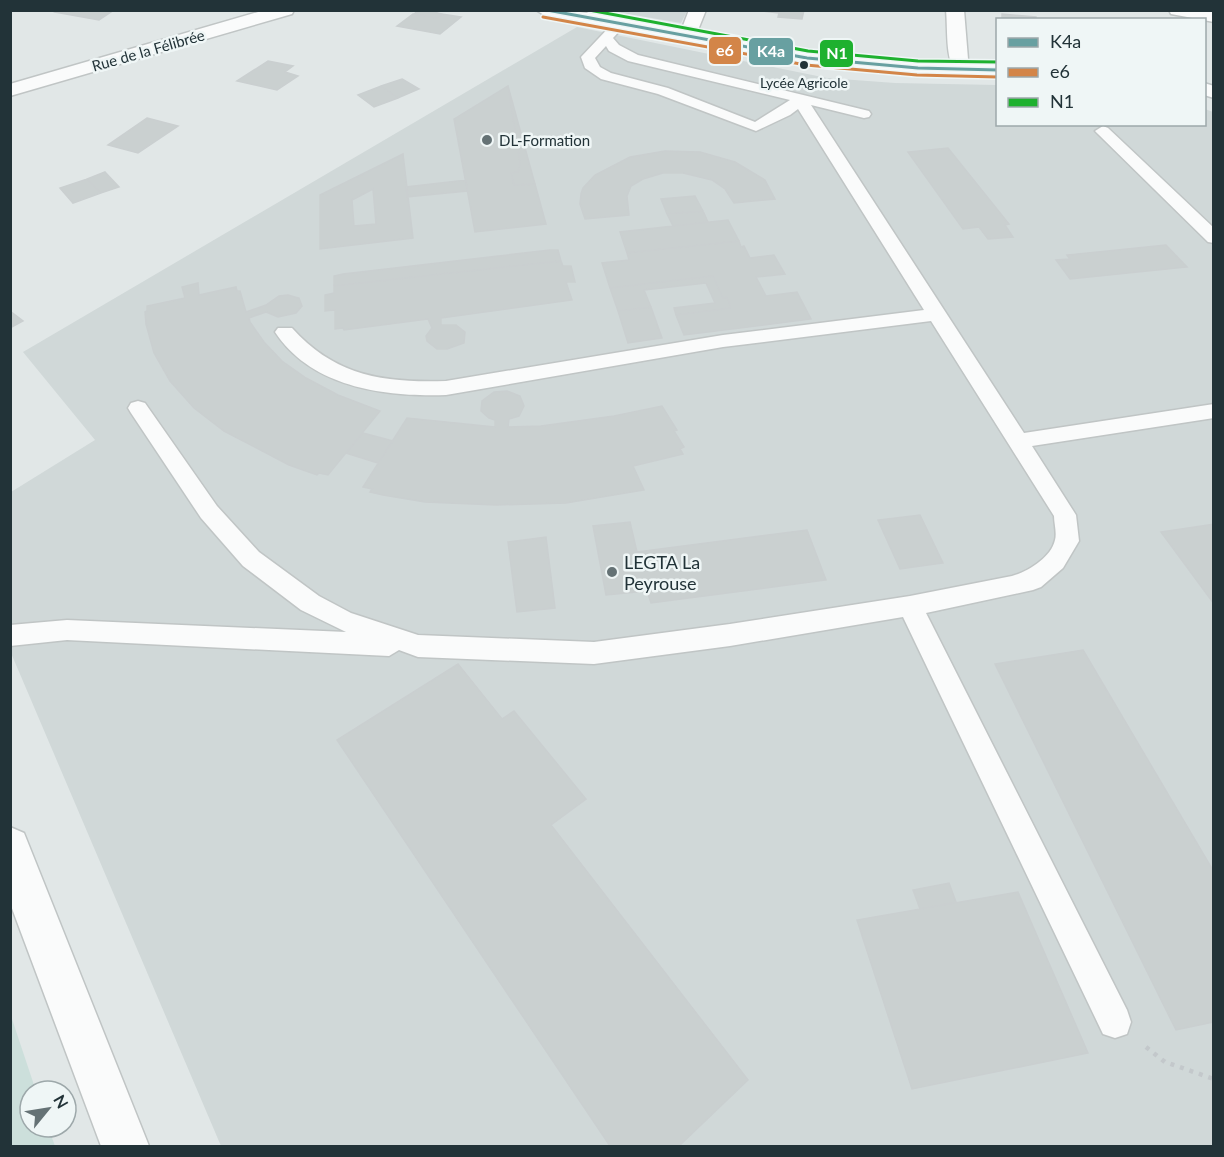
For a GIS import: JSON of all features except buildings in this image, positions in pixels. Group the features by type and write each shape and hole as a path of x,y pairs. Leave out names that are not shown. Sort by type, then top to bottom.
{"street":[{"name":"Rue de la Félibrée","path":"10,90 286,10"},
{"path":"544,10 828,60 901,67 996,70"},
{"path":"688,36 698,10"},
{"path":"955,10 959,60 963,70"},
{"path":"1177,10 1214,17"},
{"path":"10,847 125,1146"}],"lane":[{"path":"620,24 588,57 590,65 606,76 663,91 756,127 785,112 800,100"},
{"path":"607,39 614,48 633,58 864,114"},
{"path":"10,636 68,630 594,653 730,635 910,606 1033,580 1055,561 1067,541 1065,515 800,100"},
{"path":"1103,131 1214,238"},
{"path":"285,332 296,347 313,361 376,386 418,390 446,388 723,341 938,314"},
{"path":"138,408 209,512 251,559 310,603 343,621 418,646"},
{"path":"1019,441 1214,411"},
{"path":"910,606 1115,1022"}],"path":[{"path":"1115,1022 1165,1062 1214,1079"}],"shaded area":[{"path":"687,10 681,23 611,11"},
{"name":"LEGTA La Peyrouse","path":"577,27 827,78 895,83 996,85 996,126 1206,126 1206,109 1213,112 1213,1146 221,1146 11,653 11,492 95,440 23,352"},
{"path":"11,1016 32,1079 18,1079 18,1139 52,1139 55,1146 11,1146"}],"transit line":[{"name":"K4a","path":"547,10 807,58 918,68 996,70"},
{"name":"N1","path":"589,10 808,51 918,61 996,62"},
{"name":"e6","path":"543,17 806,65 917,75 996,77"}],"place":[{"name":"Lycée Agricole","path":"804,65"},
{"name":"DL-Formation","path":"487,140"},
{"name":"LEGTA La Peyrouse","path":"612,572"}]}
